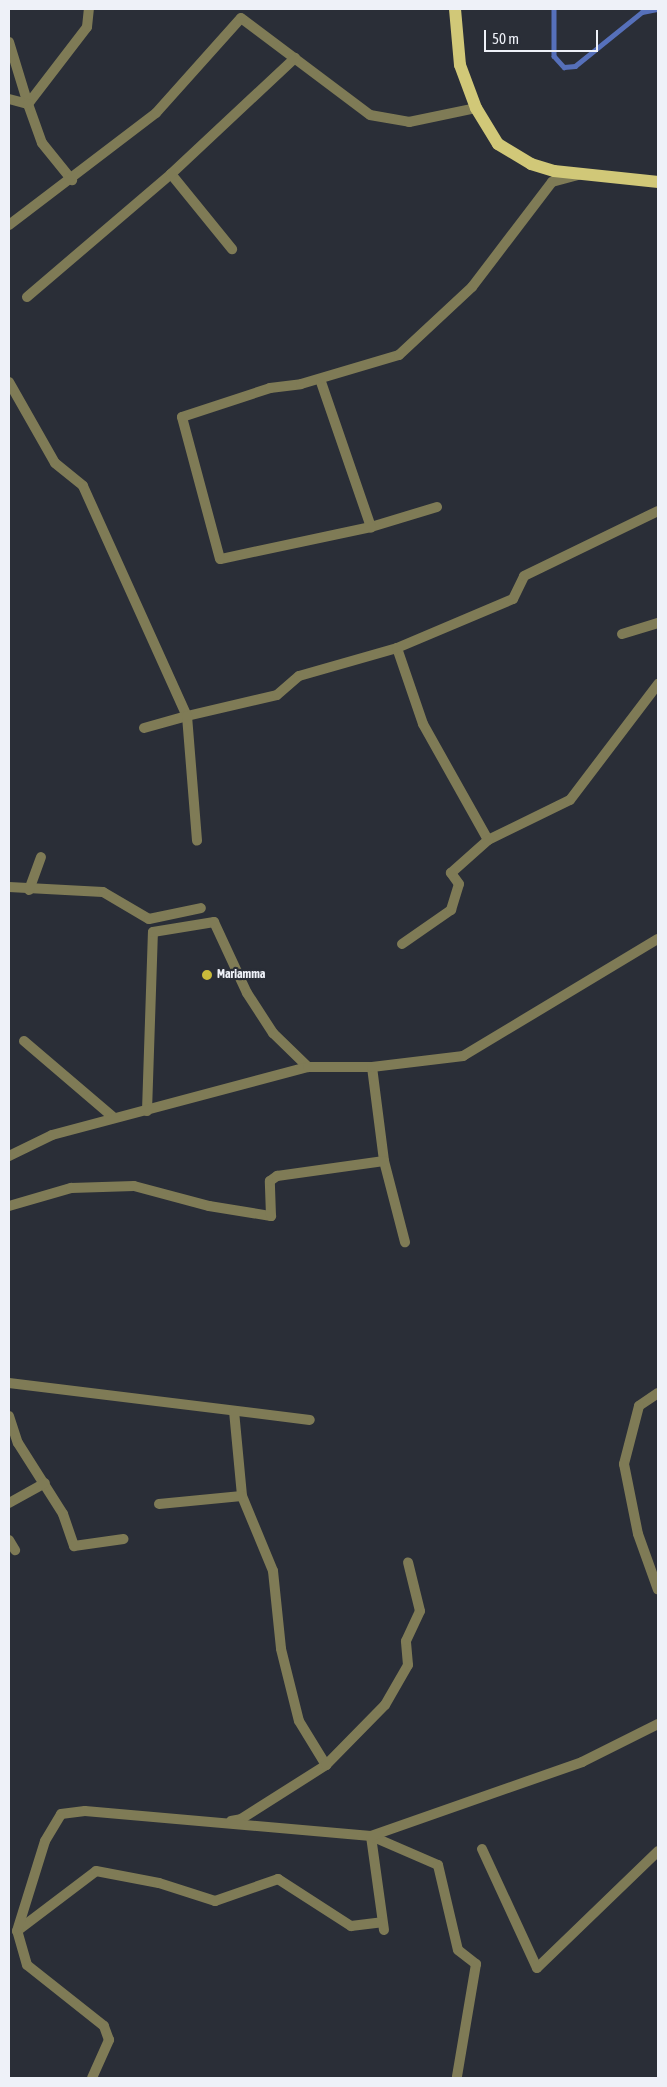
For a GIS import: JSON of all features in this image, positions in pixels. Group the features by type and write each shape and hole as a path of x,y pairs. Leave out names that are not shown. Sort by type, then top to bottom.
{"main road":[{"path":"455,9 460,65 476,108 498,144 531,164 584,174 658,182"}],"street":[{"path":"28,104 87,27 89,9"},
{"path":"9,225 72,180 156,113 241,18 370,115 409,122 476,108"},
{"path":"9,42 42,143 72,180"},
{"path":"27,297 171,174 295,58"},
{"path":"9,99 28,104"},
{"path":"171,174 232,250"},
{"path":"438,507 370,527 220,559 182,417 270,388 320,379 399,355 472,287 552,182 584,174"},
{"path":"320,379 370,527"},
{"path":"9,382 55,462 83,486 187,716 197,841"},
{"path":"144,728 277,695 298,676 397,648 513,600 524,576 658,511"},
{"path":"622,634 658,623"},
{"path":"397,648 423,724 488,840"},
{"path":"402,944 451,910 459,884 451,873 488,840 570,800 658,684"},
{"path":"29,890 41,857"},
{"path":"9,887 29,890 84,888 103,892 149,919 201,908"},
{"path":"147,1111 153,932 214,922 248,993 273,1033 308,1067"},
{"path":"9,1156 52,1135 308,1067 372,1067 463,1056 658,939"},
{"path":"24,1041 114,1118"},
{"path":"372,1067 384,1161 405,1242"},
{"path":"9,1206 71,1188 134,1186 209,1206 271,1216 270,1181 278,1176 384,1161"},
{"path":"9,1383 310,1420"},
{"path":"658,1393 639,1406 624,1464 638,1534 658,1590"},
{"path":"234,1411 242,1496 273,1572 281,1649 299,1721 326,1765"},
{"path":"9,1416 18,1444 64,1514 74,1546 124,1539"},
{"path":"9,1503 45,1483"},
{"path":"159,1504 242,1496"},
{"path":"9,1540 15,1550"},
{"path":"217,1823 241,1819 326,1765 385,1705 408,1665 406,1641 420,1611 408,1562"},
{"path":"370,1836 582,1762 658,1724"},
{"path":"92,2078 109,2040 104,2026 26,1965 17,1930 45,1841 61,1814 85,1811 370,1836 438,1864 458,1950 476,1964 457,2076"},
{"path":"17,1930 96,1872 159,1883 215,1901 278,1879 350,1926 383,1926 370,1836"},
{"path":"482,1849 537,1968 658,1851"}],"waterway":[{"path":"554,9 554,56 564,67 575,66 642,12 658,9"}],"place":[{"name":"Mariamma","path":"207,975"}]}
